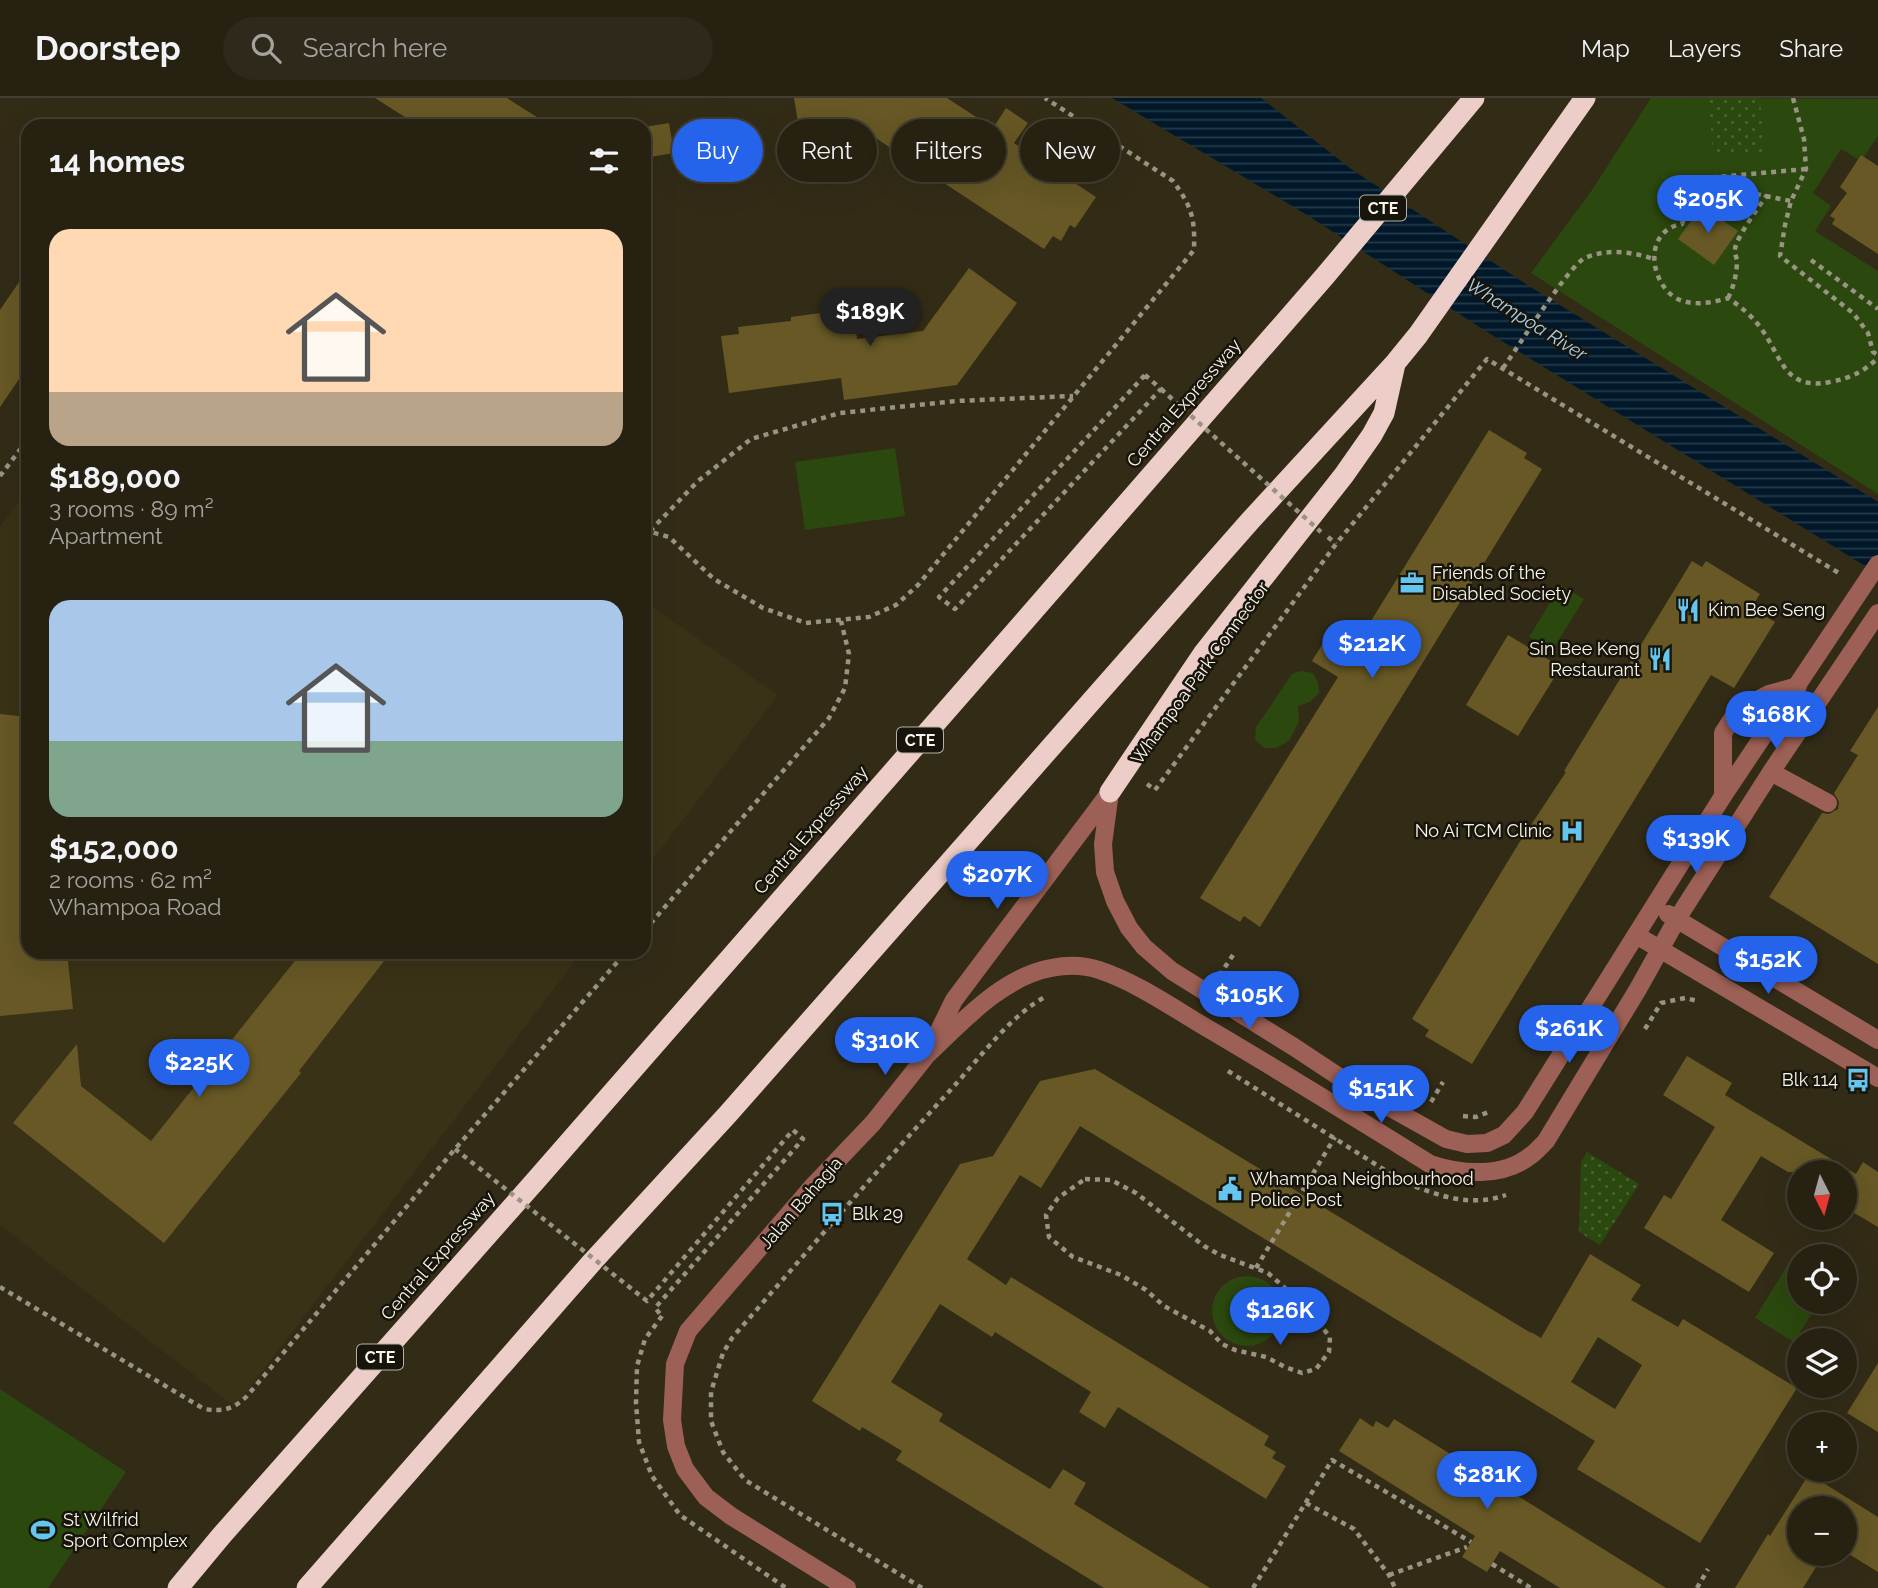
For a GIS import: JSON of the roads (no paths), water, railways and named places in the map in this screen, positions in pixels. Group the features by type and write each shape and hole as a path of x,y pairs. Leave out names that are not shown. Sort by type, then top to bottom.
{"highway":[{"name":"Central Expressway","path":"178,1588 231,1524 554,1159 1325,276 1474,98"},
{"path":"307,1588 593,1261 729,1114 1250,520 1396,362 1418,335 1585,98"},
{"path":"1110,792 1203,654 1343,475 1371,435 1384,413 1396,362"}],"street":[{"path":"1110,792 1103,844 1105,872 1115,901 1129,928 1144,947 1172,971 1362,1092 1446,1139 1467,1144 1488,1143 1504,1135 1525,1112 1723,796 1878,564"},
{"path":"927,1055 969,1016 1016,980 1050,968 1096,968 1120,978 1288,1076 1430,1164 1468,1173 1486,1172 1505,1168 1528,1158 1546,1141 1677,919 1771,772 1876,616"},
{"path":"1723,796 1723,733 1738,710 1769,694 1798,685"},
{"path":"1771,772 1828,803"},
{"name":"Jalan Bahagia","path":"847,1588 731,1516 706,1497 685,1469 676,1446 672,1420 675,1364 688,1331 812,1187 873,1123 927,1055 954,1000 1110,792"},
{"path":"1655,906 1878,1040"},
{"path":"1636,935 1878,1078"}],"water":[{"name":"Whampoa River","path":"1112,98 1261,98 1351,169 1529,286 1878,502 1878,574 1484,330 1307,215"}],"place":[{"name":"Friends of the Disabled Society","path":"1412,583"},
{"name":"Kim Bee Seng","path":"1688,610"},
{"name":"Sin Bee Keng Restaurant","path":"1660,659"},
{"name":"No Ai TCM Clinic","path":"1572,831"},
{"name":"Blk 114","path":"1858,1080"},
{"name":"Whampoa Neighbourhood Police Post","path":"1230,1189"},
{"name":"Blk 29","path":"832,1214"},
{"name":"St Wilfrid Sport Complex","path":"43,1530"}]}
